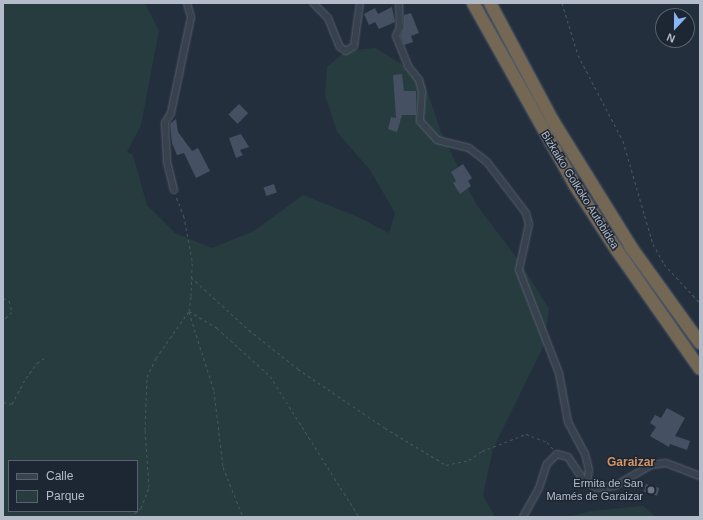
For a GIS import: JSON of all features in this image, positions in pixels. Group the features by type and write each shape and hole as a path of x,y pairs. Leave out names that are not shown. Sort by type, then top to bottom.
{"highway":[{"name":"Bizkaiko Golkoko Autobidea","path":"474,3 574,184 616,249 700,369"},
{"name":"Bizkaiko Golkoko Autobidea","path":"490,3 553,121 623,234 700,343"}],"street":[{"path":"174,190 167,161 165,124 171,113 192,17 187,3"},
{"path":"313,3 328,18 340,47 346,51 354,46 360,3"},
{"path":"399,3 400,27 396,36 408,66 419,80 422,91 420,121 437,140 469,148 487,162 526,213 529,224 519,270 559,373 568,422 585,454 589,470 587,483"},
{"path":"523,517 539,488 547,464 557,454 568,457 587,483 597,488 616,486 651,465 666,463 700,476"}],"path":[{"path":"562,3 578,55 622,141 653,244 664,264 700,303"},
{"path":"174,190 184,217 192,260 192,277 188,311 214,392 222,467 243,517"},
{"path":"192,277 249,330 298,369 385,428 446,465 469,460 482,451 526,434 546,442 557,454"},
{"path":"3,298 9,301 12,312 3,320"},
{"path":"138,510 141,508 149,486 145,430 147,377 156,358 188,311"},
{"path":"188,311 217,328 270,376 359,517"},
{"path":"3,402 12,404 26,378 46,357"}],"green space":[{"path":"3,3 145,3 159,31 141,125 127,152 133,155 147,205 175,233 212,248 254,231 303,195 358,217 389,233 395,213 370,170 337,132 325,95 327,67 346,51 376,48 423,78 441,132 476,204 520,262 549,309 544,345 493,449 483,495 495,517 3,517"},
{"path":"643,506 656,517 566,517 592,511"}],"building":[{"path":"392,7 395,22 379,29 375,22 369,25 364,14 375,8 378,14"},
{"path":"411,13 419,33 411,36 413,42 404,45 401,36 404,27 404,15"},
{"path":"402,74 404,91 416,91 416,115 402,115 397,132 388,129 391,117 396,118 393,75"},
{"path":"239,104 248,113 238,124 228,115"},
{"path":"176,119 178,132 192,151 198,148 210,171 196,178 184,153 177,155 172,143 170,124"},
{"path":"241,134 249,147 240,150 243,155 236,158 229,138"},
{"path":"463,164 472,178 468,181 471,186 460,194 453,183 456,181 451,172"},
{"path":"274,184 277,193 266,196 264,187"},
{"path":"667,408 685,418 675,436 690,441 687,450 670,444 669,447 650,436 656,427 650,423 655,415 661,418"},
{"name":"Ermita de San Mamés de Garaizar","path":"646,484 659,488 657,496 644,492"}],"place":[{"name":"Ermita de San Mamés de Garaizar","path":"651,490"}],"district":[{"name":"Garaizar","path":"631,463"}]}
